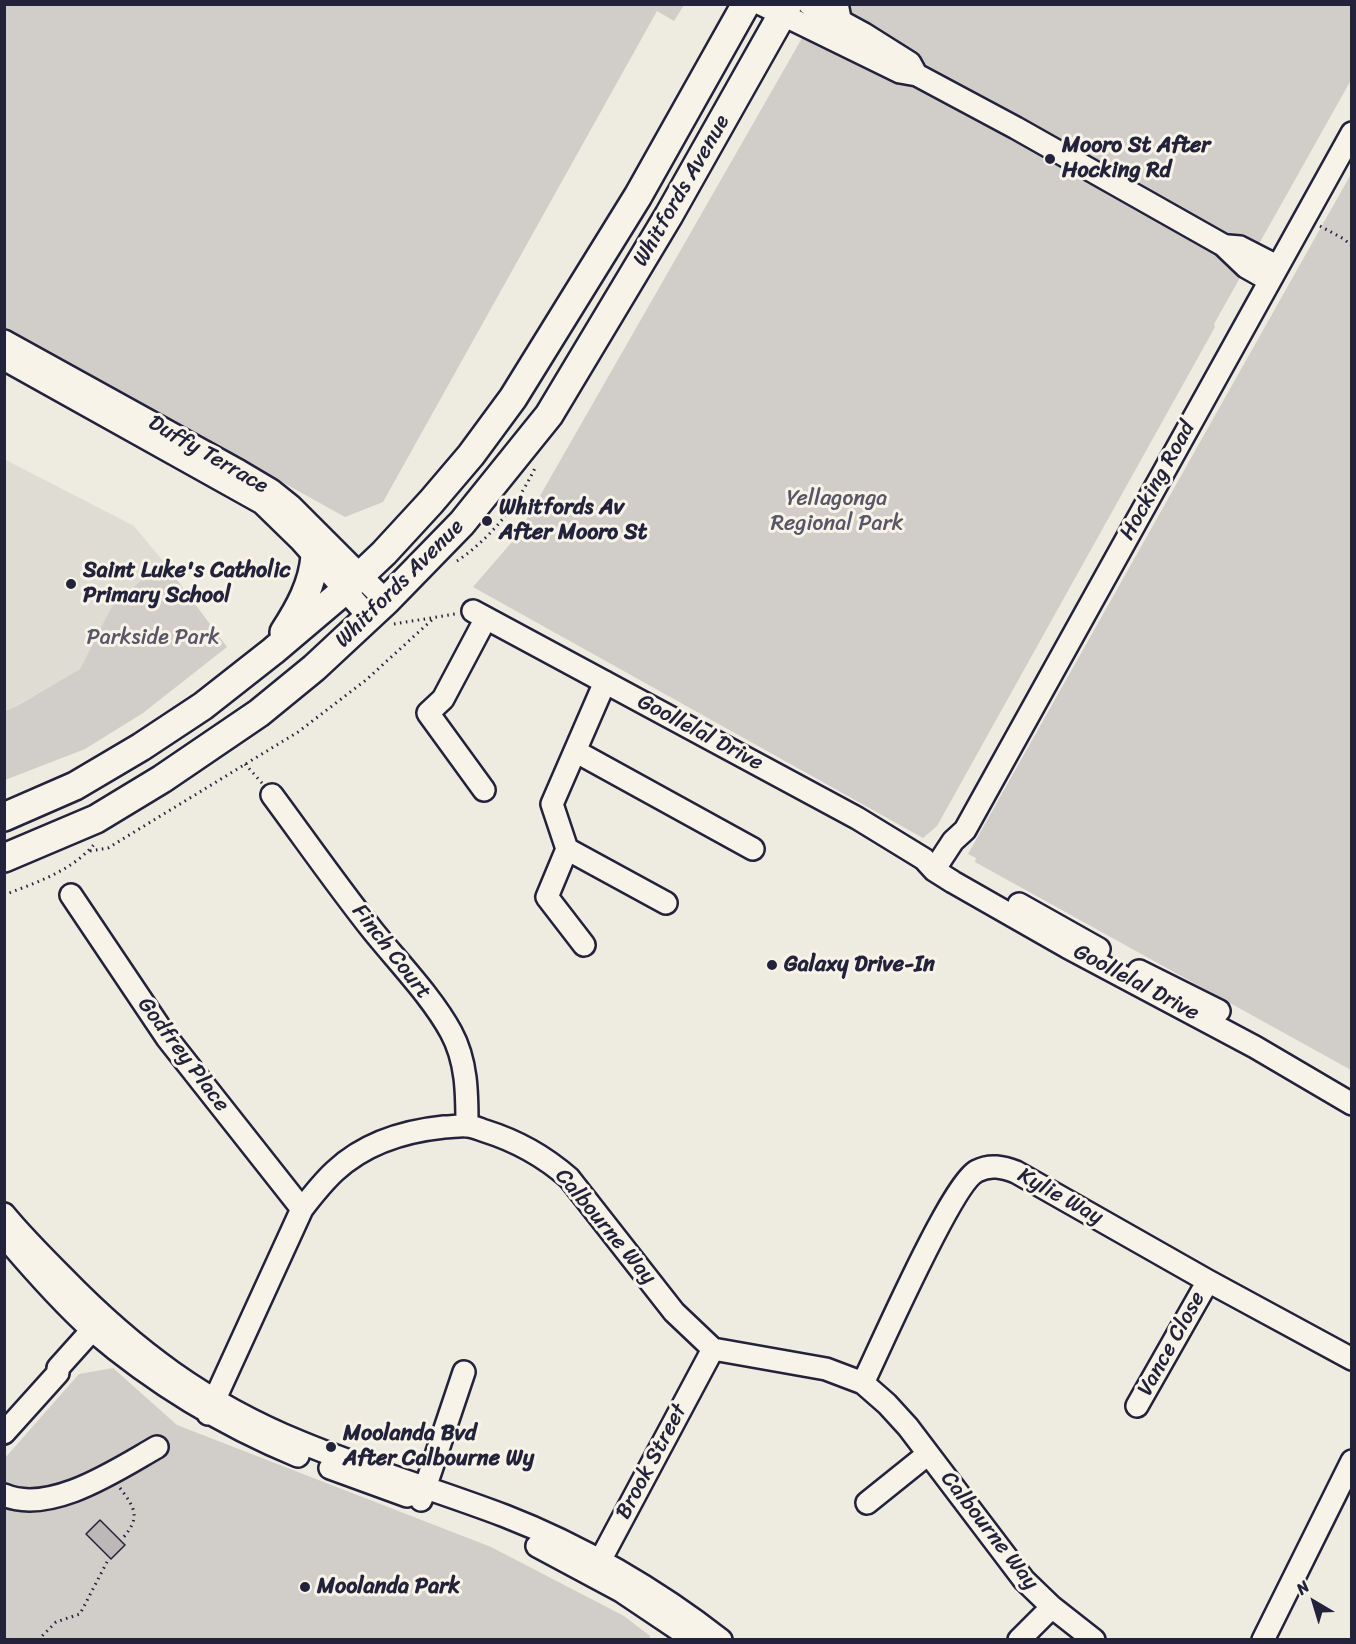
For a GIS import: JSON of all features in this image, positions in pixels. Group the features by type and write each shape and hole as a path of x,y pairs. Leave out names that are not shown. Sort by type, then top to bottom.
{"main road":[{"name":"Whitfords Avenue","path":"4,818 75,786 141,747 203,706 354,583 431,502 471,455 513,398 632,206 746,4"},
{"name":"Whitfords Avenue","path":"7,858 96,819 205,751 259,713 380,614 462,523 549,415 669,215 777,8"},
{"path":"273,651 300,607 314,570 315,556"}],"street":[{"path":"808,4 836,12 864,34 910,63 916,75"},
{"path":"777,8 900,72 916,75 1016,128 1222,245 1240,247 1273,273"},
{"name":"Hocking Road","path":"939,867 953,842 964,830 1352,133"},
{"name":"Duffy Terrace","path":"4,342 271,490 291,506 380,614"},
{"name":"Duffy Terrace","path":"4,359 251,496 274,513 315,556 354,583"},
{"path":"479,615 443,699 428,713 484,790"},
{"name":"Goollelal Drive","path":"479,615 857,818 1067,947 1245,1042 1352,1104"},
{"path":"584,945 547,897 567,849 552,804 605,682"},
{"path":"575,751 753,849"},
{"name":"Finch Court","path":"272,795 355,908 436,1009 452,1033 462,1058 467,1091 467,1125"},
{"path":"567,849 666,903"},
{"name":"Goollelal Drive","path":"939,867 1192,996 1352,1088"},
{"name":"Godfrey Place","path":"71,895 167,1038 302,1209"},
{"name":"Calbourne Way","path":"212,1407 302,1209 336,1170 357,1154 395,1136 467,1125 528,1148 551,1162 569,1178 674,1312 712,1348 825,1369 863,1383 908,1427 1024,1580 1052,1607 1094,1640"},
{"name":"Kylie Way","path":"863,1383 941,1221 966,1179 976,1171 989,1166 1016,1172 1208,1281 1352,1359"},
{"path":"4,1214 102,1327"},
{"path":"4,1236 53,1291 102,1327 152,1359 212,1407 423,1494 507,1516 596,1568 650,1590 693,1635 721,1640"},
{"name":"Vance Close","path":"1137,1406 1208,1281"},
{"path":"4,1433 58,1373 66,1373 102,1327"},
{"name":"Brook Street","path":"596,1568 712,1348"},
{"path":"423,1494 464,1372"},
{"path":"4,1495 35,1500 55,1496 109,1474 157,1447"},
{"name":"Calbourne Way","path":"867,1503 928,1454"},
{"path":"1263,1640 1352,1461"},
{"path":"1275,1640 1299,1589 1352,1490"},
{"name":"Calbourne Way","path":"1019,1640 1052,1607"}],"path":[{"path":"1304,219 1344,239 1352,246"},
{"path":"380,614 406,624 434,618 479,615"},
{"path":"89,851 108,848 298,732 366,680 434,618"},
{"path":"245,764 272,795"},
{"path":"109,1474 133,1505 134,1521 123,1538"},
{"path":"38,1640 56,1622 80,1614 108,1560"}],"shaded area":[{"name":"Saint Luke's Catholic Primary School","path":"4,459 134,526 163,561 112,606 80,669 5,711"}],"green space":[{"path":"5,4 684,5 674,21 657,11 383,502 345,517 5,328"},
{"name":"Yellagonga Regional Park","path":"821,5 1351,5 1351,80 937,826 923,838 473,587 517,536"},
{"path":"1351,174 1351,1070 975,862 976,858 968,854"},
{"name":"Parkside Park","path":"163,561 227,647 143,713 85,749 5,780 5,711 80,669 112,606"},
{"name":"Moolanda Park","path":"113,1368 177,1425 491,1547 624,1616 650,1636 649,1640 5,1640 5,1458 79,1374"}],"building":[{"path":"100,1520 125,1545 111,1559 86,1534"}],"place":[{"name":"Mooro St After Hocking Rd","path":"1050,159"},
{"name":"Whitfords Av After Mooro St","path":"487,521"},
{"name":"Saint Luke's Catholic Primary School","path":"71,584"},
{"name":"Galaxy Drive-In","path":"772,965"},
{"name":"Moolanda Bvd After Calbourne Wy","path":"331,1447"},
{"name":"Moolanda Park","path":"305,1587"}]}
